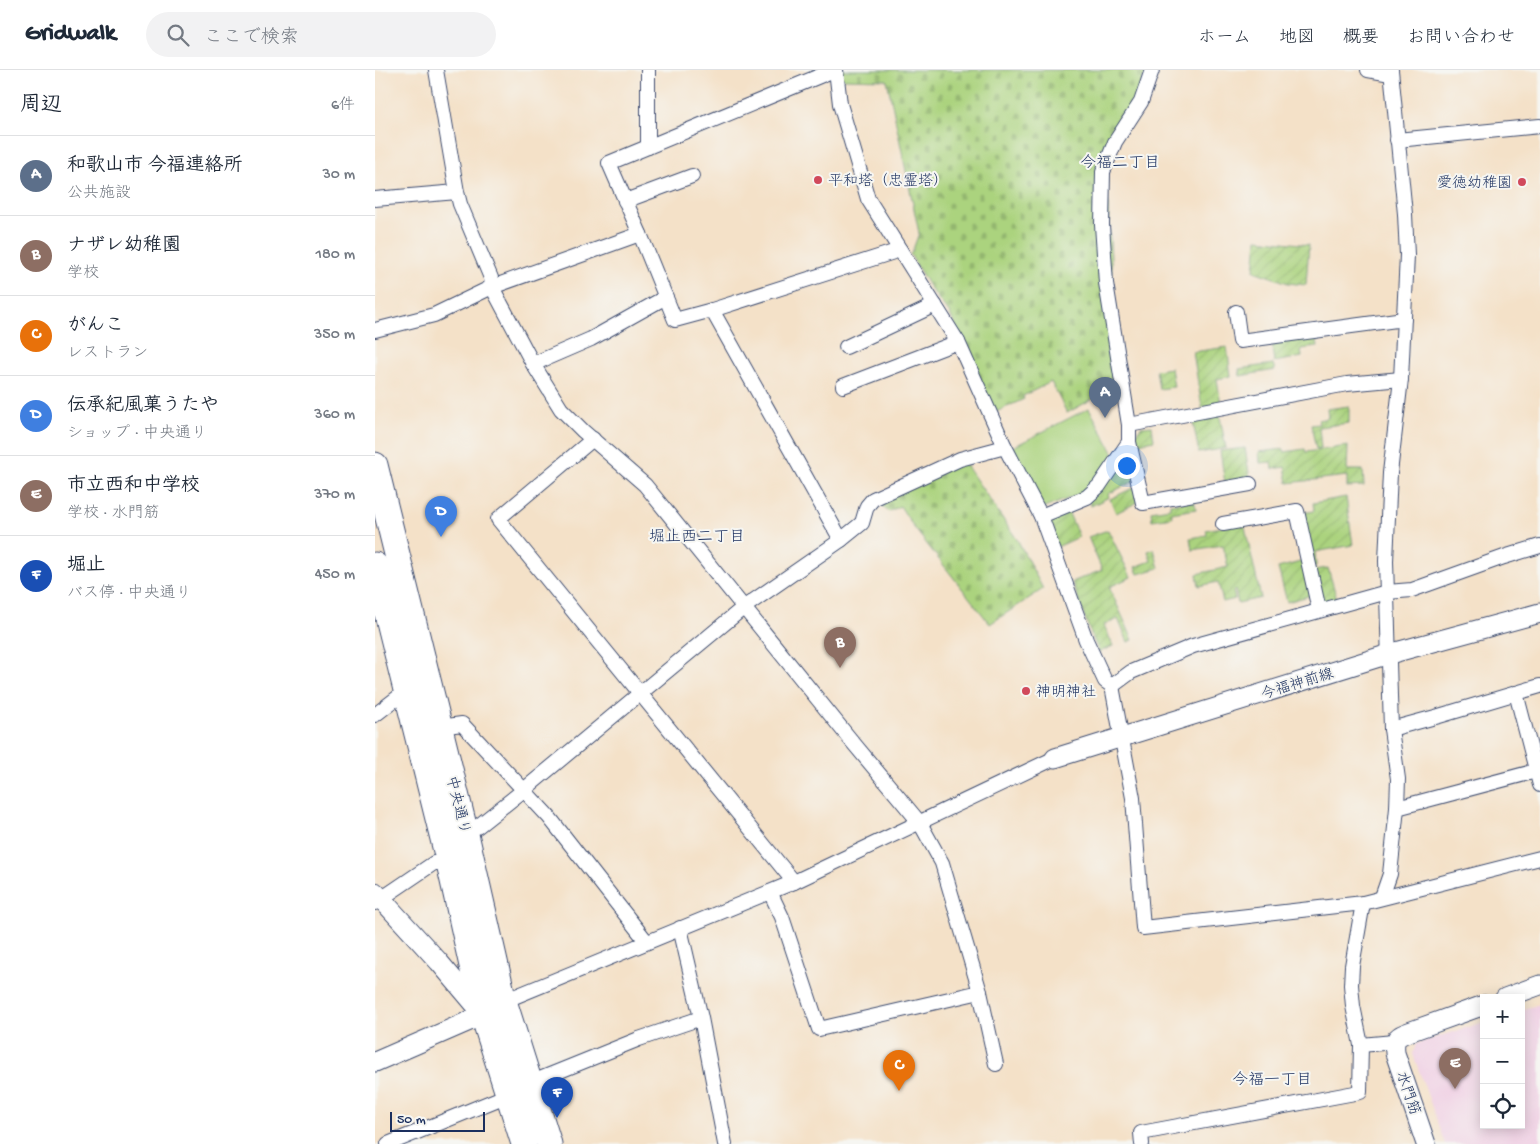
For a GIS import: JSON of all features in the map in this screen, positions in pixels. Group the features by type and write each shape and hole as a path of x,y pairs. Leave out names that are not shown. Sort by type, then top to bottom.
{"highway":[{"name":"中央通り","path":"375,465 465,830 504,1000 549,1144"},
{"name":"中央通り","path":"375,565 449,863 483,1015 524,1144"}],"street":[{"path":"436,70 460,204 491,278 492,287 533,364 561,409 593,440 645,485 743,608 919,822 942,863 980,992 996,1064"},
{"path":"648,70 648,147"},
{"path":"900,250 675,320 609,163 835,70 840,104 868,199 958,342 1005,446 1041,516 1086,640 1105,681 1112,686 1133,798 1143,928 1363,903 1540,858"},
{"path":"1151,70 1141,102 1115,142 1103,172 1102,225 1107,283 1129,425 1129,442 1143,503 1250,484"},
{"path":"1368,70 1391,72 1405,214 1407,255 1401,379 1390,473 1386,561 1391,729 1398,779 1397,808 1390,874 1382,897"},
{"path":"1397,140 1540,126"},
{"path":"625,200 692,176"},
{"path":"375,199 457,192"},
{"path":"375,330 434,314 492,287 640,234"},
{"path":"533,364 591,339 666,297"},
{"path":"846,347 935,305"},
{"path":"712,310 841,540"},
{"path":"1236,312 1240,341 1403,320"},
{"path":"843,386 958,342"},
{"path":"1129,425 1347,384 1401,379"},
{"path":"593,440 498,519 795,882"},
{"path":"1041,516 1087,497 1099,486 1129,442"},
{"path":"465,830 477,827 525,789 743,608 863,523 867,506 873,499 960,459 1005,446"},
{"path":"1223,524 1297,511 1319,610"},
{"path":"1112,686 1131,672 1193,646 1387,592 1413,590 1540,546"},
{"name":"今福神前線","path":"1055,758 1389,654 1540,613"},
{"path":"1391,729 1540,686"},
{"path":"375,715 406,691"},
{"path":"1397,808 1539,776 1516,693"},
{"path":"440,727 462,724 525,789 647,942"},
{"path":"375,1062 483,1015 504,1000 795,882 1055,758"},
{"path":"449,863 434,863 377,898 483,1015"},
{"path":"770,892 782,917 819,1029 980,992"},
{"path":"1142,1144 1141,1133 1360,1092 1361,1045 1353,1006 1351,984 1352,966 1363,903"},
{"path":"680,928 701,1018 725,1144"},
{"path":"1517,994 1540,986"},
{"path":"1361,1045 1394,1042 1397,1036 1480,1006"},
{"path":"531,1083 639,1039 701,1018"},
{"name":"水門筋","path":"1394,1042 1395,1053 1426,1144"},
{"path":"388,1144 508,1095"}],"shaded area":[{"path":"1540,1004 1540,1144 1445,1144 1413,1054 1416,1044 1480,1023 1480,1129 1525,1129 1525,1009"}],"green space":[{"path":"839,70 1147,70 1136,98 1105,151 1118,385 1067,413 1051,382 1023,396 1024,399 994,413 950,314 930,288 910,254 919,233 887,80 842,79"},
{"path":"1257,239 1309,245 1306,285 1288,283 1254,271"},
{"path":"1316,335 1318,347 1301,349 1302,357 1274,362 1271,341"},
{"path":"1227,347 1231,376 1217,379 1221,404 1202,408 1193,352"},
{"path":"1273,364 1275,370 1240,376 1239,369"},
{"path":"1171,368 1174,387 1159,389 1156,370"},
{"path":"1349,406 1349,423 1319,427 1321,448 1316,449 1311,425 1319,424 1318,420 1328,418 1327,409"},
{"path":"1089,408 1114,454 1095,488 1042,509 1011,448"},
{"path":"1219,412 1226,448 1199,453 1192,417"},
{"path":"1152,426 1154,440 1136,444 1135,435 1141,427"},
{"path":"1348,446 1347,470 1363,470 1364,486 1347,487 1347,476 1288,483 1285,467 1273,469 1272,462 1260,463 1259,452 1284,449 1284,452 1305,449 1306,452"},
{"path":"1245,448 1250,479 1225,483 1220,451"},
{"path":"962,459 1018,541 1043,589 990,624 915,529 900,506 888,512 879,502"},
{"path":"1121,460 1128,461 1134,481 1108,494 1109,497 1091,506 1088,499"},
{"path":"1135,487 1138,502 1116,513 1110,499"},
{"path":"1346,497 1353,545 1315,552 1316,566 1313,567 1301,513 1314,511 1313,503"},
{"path":"1194,500 1196,509 1171,513 1172,517 1152,520 1151,511 1170,508 1170,504"},
{"path":"1067,509 1079,537 1057,547 1046,520"},
{"path":"1244,523 1261,598 1238,603 1235,590 1233,591 1235,599 1223,602 1218,582 1199,586 1197,574 1228,567 1223,545 1192,550 1190,538 1207,535 1206,530"},
{"path":"1108,530 1131,577 1109,587 1133,640 1128,642 1118,619 1104,625 1113,646 1099,652 1072,582 1102,570 1088,537"},
{"path":"1154,549 1159,568 1138,574 1135,567 1151,561 1148,551"},
{"path":"1304,561 1312,595 1287,602 1278,568"},
{"path":"1328,568 1337,599 1326,603 1321,600 1313,570"}],"place":[{"name":"平和塔（忠霊塔）","path":"818,180"},
{"name":"愛徳幼稚園","path":"1522,182"},
{"name":"和歌山市 今福連絡所","path":"1105,418"},
{"name":"伝承紀風菓うたや","path":"441,537"},
{"name":"ナザレ幼稚園","path":"840,668"},
{"name":"神明神社","path":"1026,691"},
{"name":"市立西和中学校","path":"1455,1089"},
{"name":"がんこ","path":"899,1091"},
{"name":"堀止","path":"557,1118"}],"district":[{"name":"今福二丁目","path":"1120,161"},
{"name":"堀止西二丁目","path":"697,535"},
{"name":"今福一丁目","path":"1272,1078"}]}
